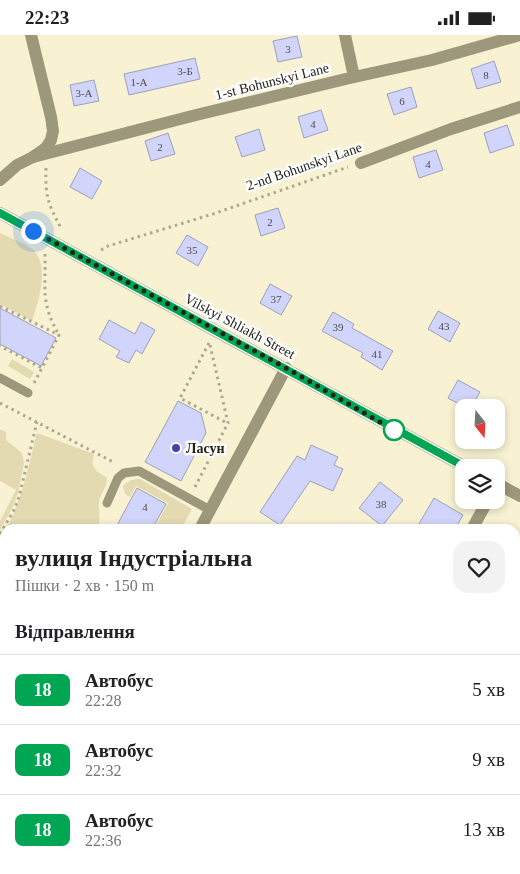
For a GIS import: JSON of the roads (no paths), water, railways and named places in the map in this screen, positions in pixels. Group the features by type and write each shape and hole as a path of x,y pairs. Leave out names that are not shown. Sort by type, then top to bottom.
{"street":[{"path":"0,180 17,165 46,148 51,140 53,131 31,35"},
{"path":"344,35 354,77"},
{"name":"1-st Bohunskyi Lane","path":"32,157 187,117 432,60 520,35"},
{"name":"2-nd Bohunskyi Lane","path":"361,163 451,129 520,107"},
{"name":"Vilskyi Shliakh Street","path":"0,213 455,462"},
{"path":"203,524 286,368"},
{"path":"505,488 520,496"},
{"path":"475,524 483,509"}],"lane":[{"path":"0,377 28,393"},
{"path":"108,503 118,479 124,473 139,471 210,510"}],"place":[{"name":"Ласун","path":"176,448"}]}
